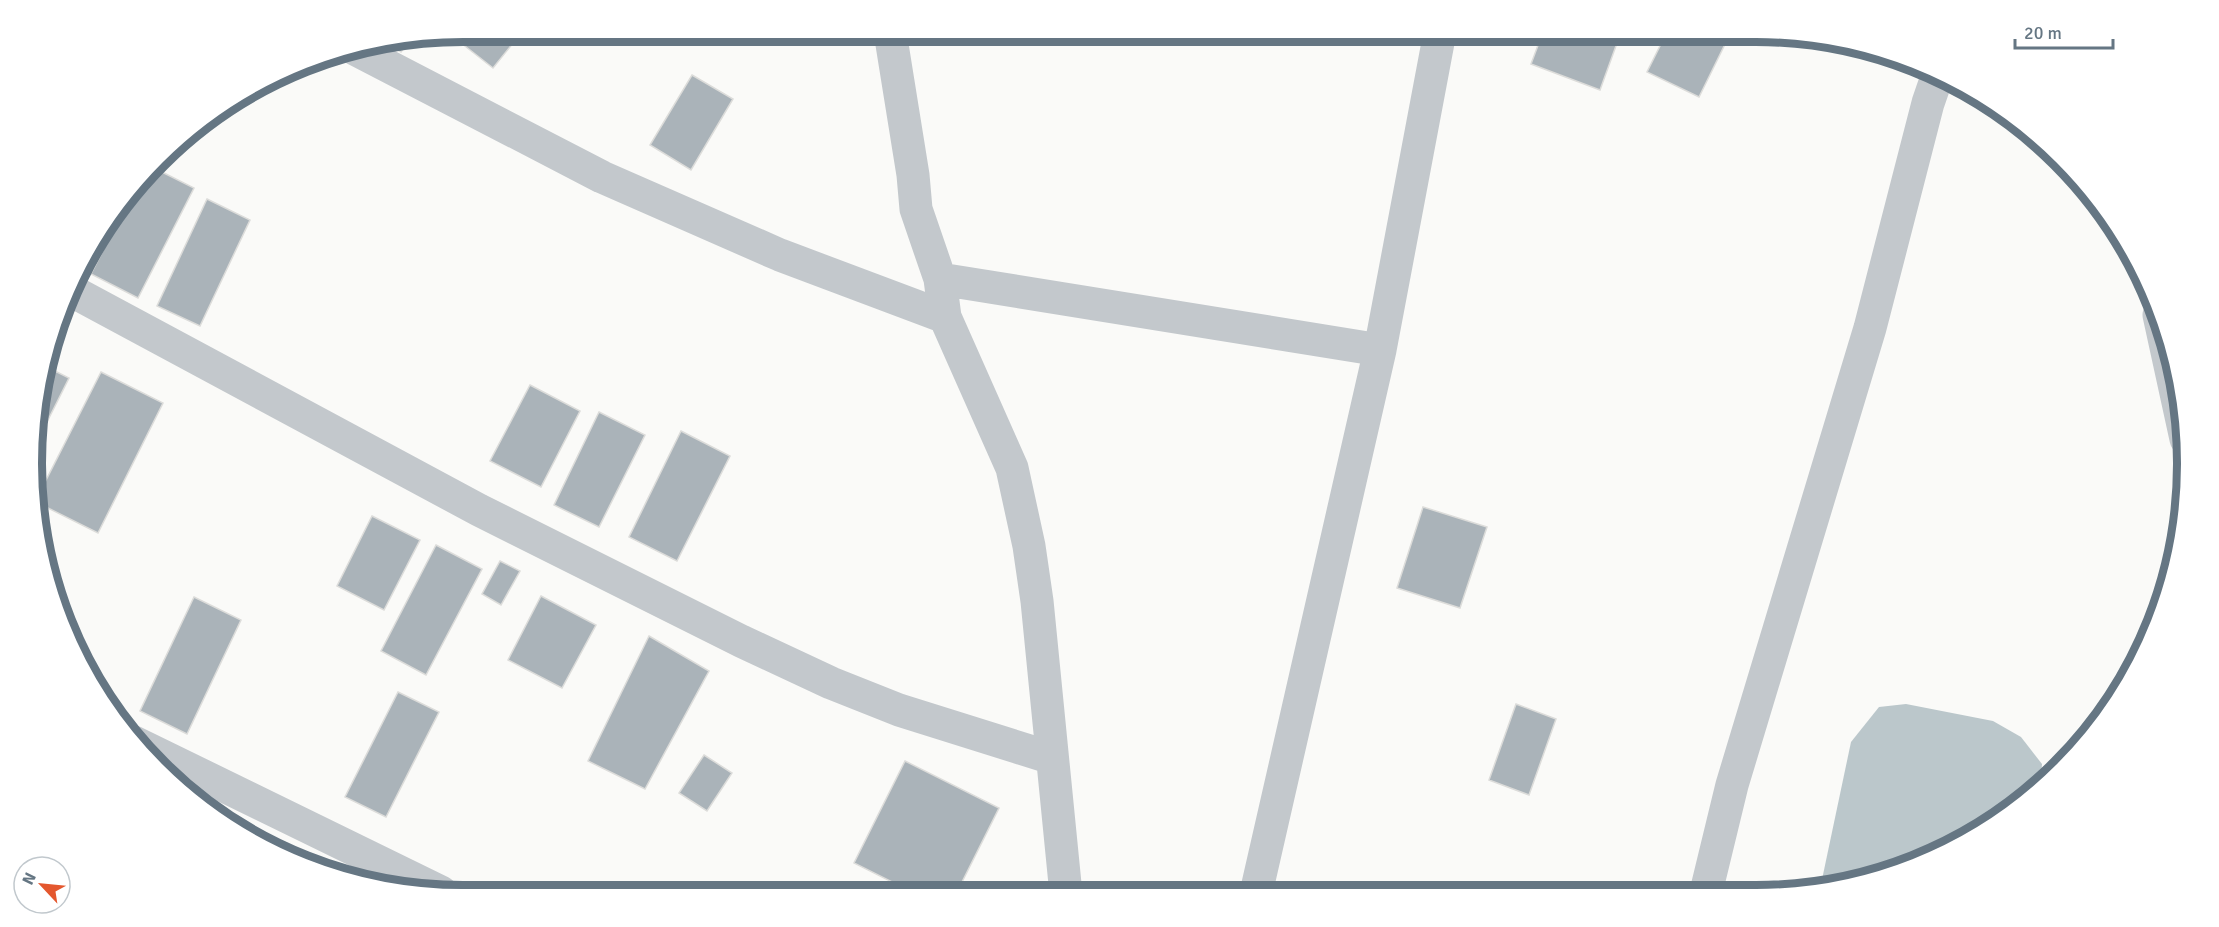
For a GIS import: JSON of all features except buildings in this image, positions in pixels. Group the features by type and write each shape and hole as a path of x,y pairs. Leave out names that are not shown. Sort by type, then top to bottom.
{"street":[{"path":"892,42 913,175 916,209 940,279 945,317 1012,468 1029,546 1037,601 1065,885"},
{"path":"1258,885 1380,350 1438,42"},
{"path":"364,54 612,181 780,255 945,317"},
{"path":"1708,885 1732,786 1870,328 1935,82"},
{"path":"940,279 1380,350"},
{"path":"78,294 479,510 771,655 831,683 899,710 1052,758"},
{"path":"159,755 405,880"}],"shaded area":[{"path":"1906,704 1993,721 2021,737 2042,764 2041,773 1990,814 1942,842 1891,863 1822,879 1851,742 1879,707"}]}
